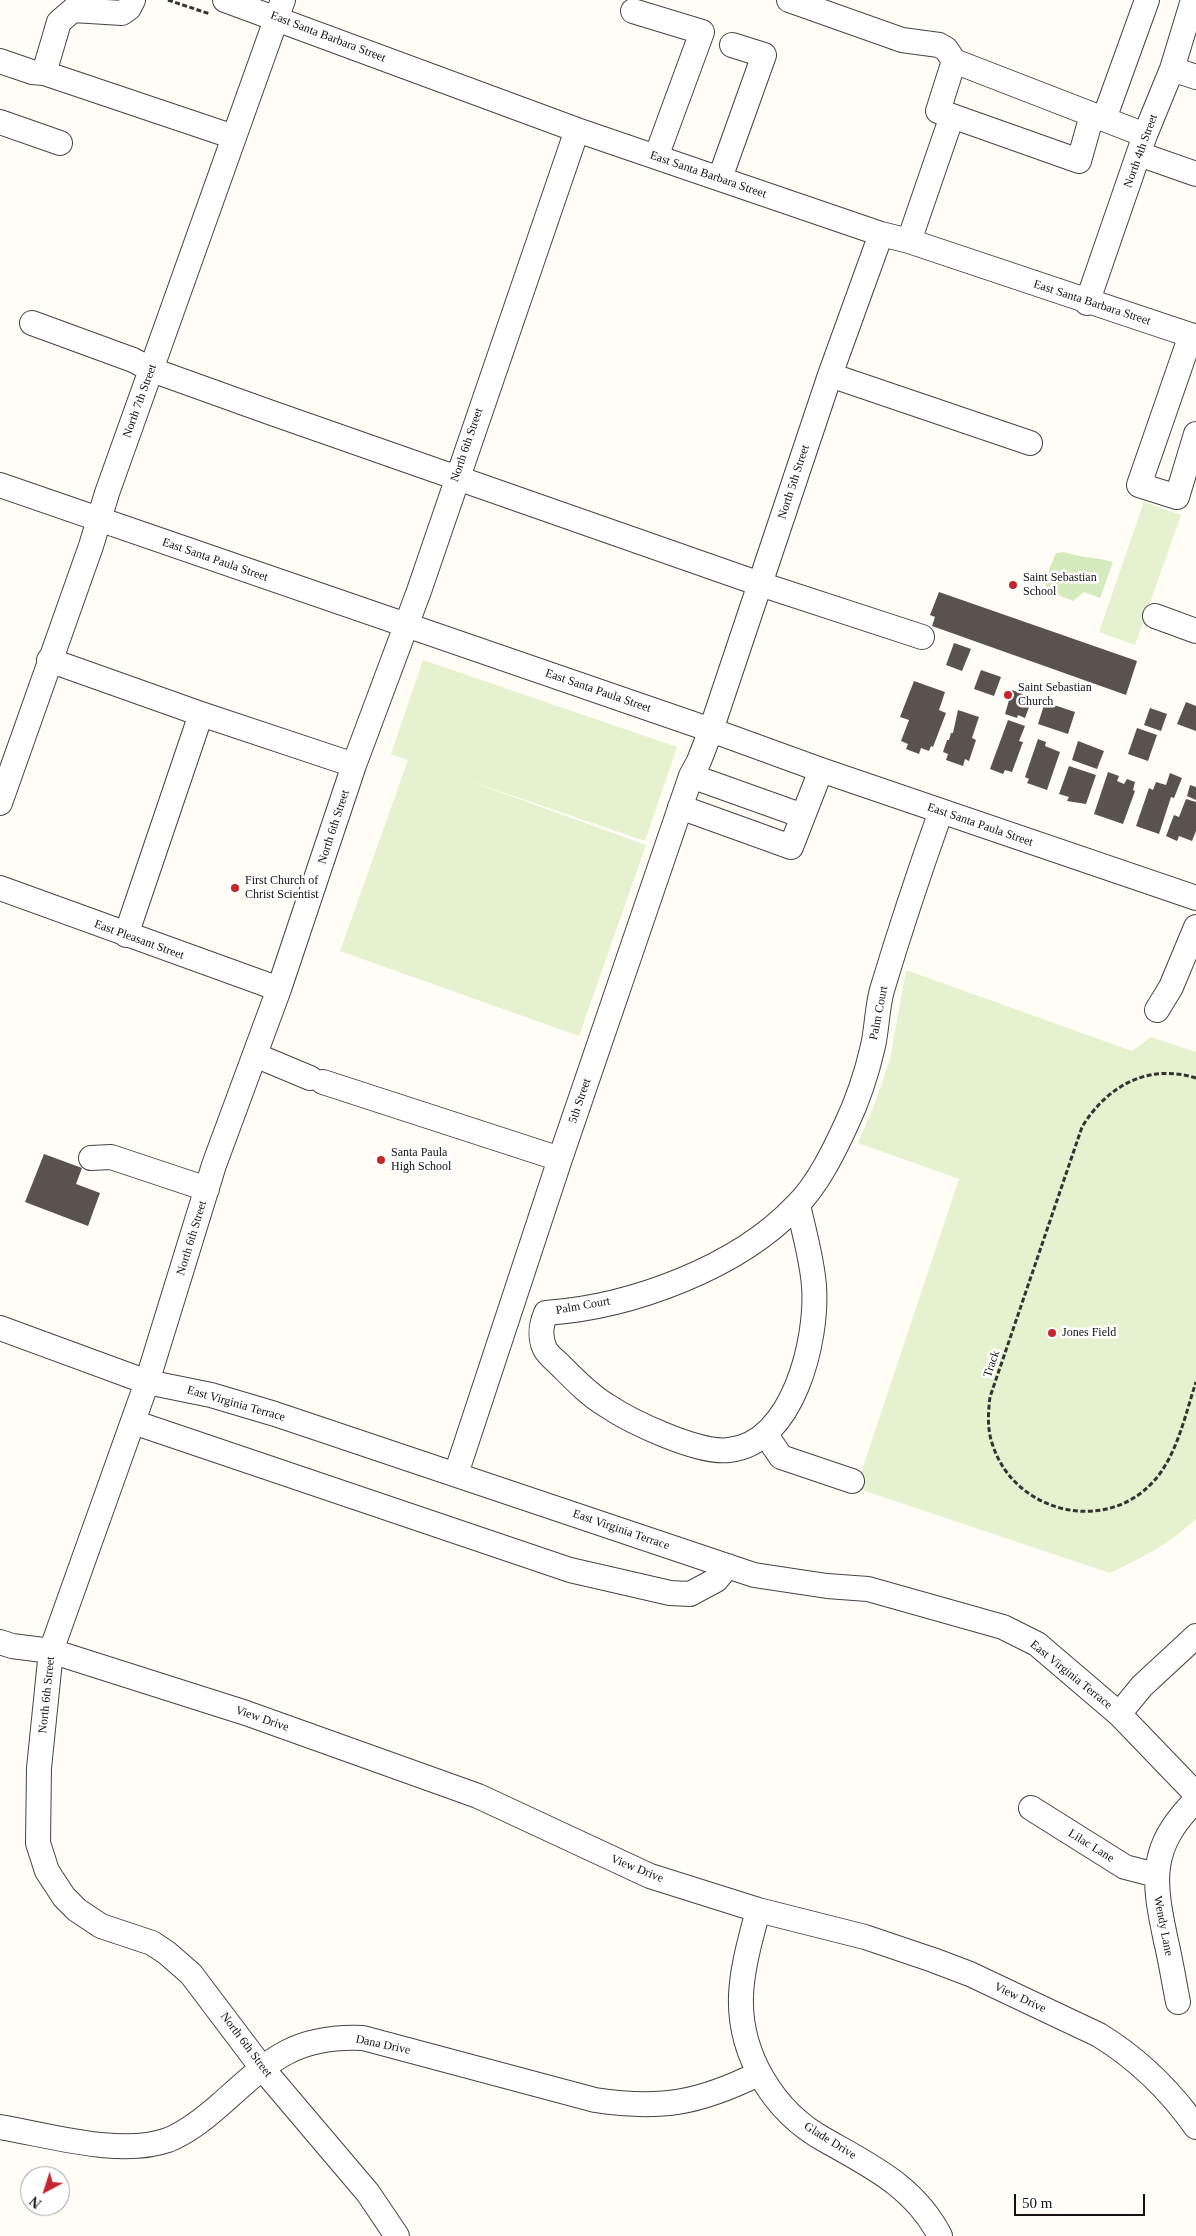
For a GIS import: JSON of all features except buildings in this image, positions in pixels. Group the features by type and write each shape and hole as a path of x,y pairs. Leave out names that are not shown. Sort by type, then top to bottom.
{"street":[{"path":"44,74 59,22 73,10 122,13 130,8 133,0"},
{"name":"East Santa Barbara Street","path":"225,0 280,9 577,130 880,234 909,241 1087,303 1193,336"},
{"path":"789,0 902,40 939,45 946,49 954,61 1098,117 1196,174"},
{"path":"954,61 938,111 1079,161 1147,0"},
{"name":"North 4th Street","path":"1087,303 1142,144 1172,69 1193,0"},
{"name":"North 7th Street","path":"0,803 280,9"},
{"path":"633,11 702,32 656,157"},
{"path":"720,178 764,55 732,44"},
{"path":"0,61 234,137"},
{"path":"1172,69 1196,77"},
{"path":"909,241 952,116"},
{"path":"0,122 60,143"},
{"name":"North 6th Street","path":"397,2236 368,2193 262,2068 203,1989 180,1963 152,1944 101,1926 76,1910 64,1897 48,1871 38,1843 39,1768 51,1651 148,1382 206,1189 279,989 354,766 406,625 577,130"},
{"name":"North 5th Street","path":"711,730 830,375 880,234"},
{"path":"32,323 133,360 152,370 760,584 922,637"},
{"path":"1193,336 1139,485 1177,496 1196,434"},
{"path":"830,375 1030,443"},
{"name":"East Santa Paula Street","path":"0,485 1196,898"},
{"path":"1155,616 1196,631"},
{"path":"49,660 354,766"},
{"path":"126,935 201,714"},
{"name":"5th Street","path":"456,1474 560,1159 680,807 711,730"},
{"path":"680,807 791,847 821,770"},
{"path":"691,776 803,816"},
{"name":"Palm Court","path":"798,1205 812,1267 814,1288 810,1345 794,1390 776,1424 766,1435 748,1446 721,1451 668,1436 604,1404 581,1385 545,1350 540,1327 546,1313 586,1308 641,1294 681,1280 708,1268 751,1243 798,1205 821,1171 854,1106 873,1045 882,993 941,811"},
{"name":"East Pleasant Street","path":"0,888 279,989"},
{"path":"1158,1010 1171,987 1196,927"},
{"path":"255,1055 316,1080 560,1159"},
{"path":"91,1158 111,1157 206,1189"},
{"name":"East Virginia Terrace","path":"0,1328 148,1382 220,1398 456,1474 754,1575 827,1586 868,1589 1003,1627 1037,1644 1119,1714 1196,1794"},
{"path":"133,1422 570,1570 670,1593 690,1594 716,1580 728,1566"},
{"path":"766,1435 781,1457 852,1482"},
{"path":"1119,1714 1142,1686 1196,1636"},
{"name":"View Drive","path":"0,1642 12,1646 51,1651 246,1713 478,1796 650,1876 758,1910 865,1937 970,1974 1099,2035 1140,2064 1162,2084 1196,2127"},
{"name":"Wendy Lane","path":"1178,2002 1158,1908 1156,1875 1166,1842 1180,1816 1196,1800"},
{"name":"Lilac Lane","path":"1031,1808 1124,1867 1156,1875"},
{"name":"Glade Drive","path":"758,1910 745,1964 741,1995 746,2041 758,2074 779,2102 801,2123 823,2140 901,2186 935,2226 940,2236"},
{"name":"Dana Drive","path":"0,2126 118,2147 144,2146 168,2140 191,2128 262,2068 281,2055 302,2044 330,2038 363,2038 595,2100 649,2105 682,2103 704,2098 758,2074"}],"path":[{"name":"Track","path":"1196,1078 1164,1073 1133,1080 1106,1096 1092,1110 1082,1127 990,1397 988,1416 992,1445 1005,1471 1017,1486 1043,1503 1075,1512 1107,1509 1136,1496 1159,1474 1174,1448 1196,1382"}],"green space":[{"path":"1144,502 1181,515 1135,645 1099,632"},
{"path":"1064,552 1113,562 1100,598 1084,592 1073,601 1045,590 1050,567 1056,553"},
{"path":"423,660 677,747 645,841 464,779 646,845 579,1036 340,951 408,760 391,754"},
{"name":"Jones Field","path":"906,970 1132,1051 1151,1037 1196,1052 1196,1519 1155,1549 1110,1573 856,1488 959,1179 858,1143 875,1103 890,1059"}],"place":[{"name":"Saint Sebastian School","path":"1013,585"},
{"name":"Saint Sebastian Church","path":"1008,695"},
{"name":"First Church of Christ Scientist","path":"235,888"},
{"name":"Santa Paula High School","path":"381,1160"},
{"name":"Jones Field","path":"1052,1333"}]}
